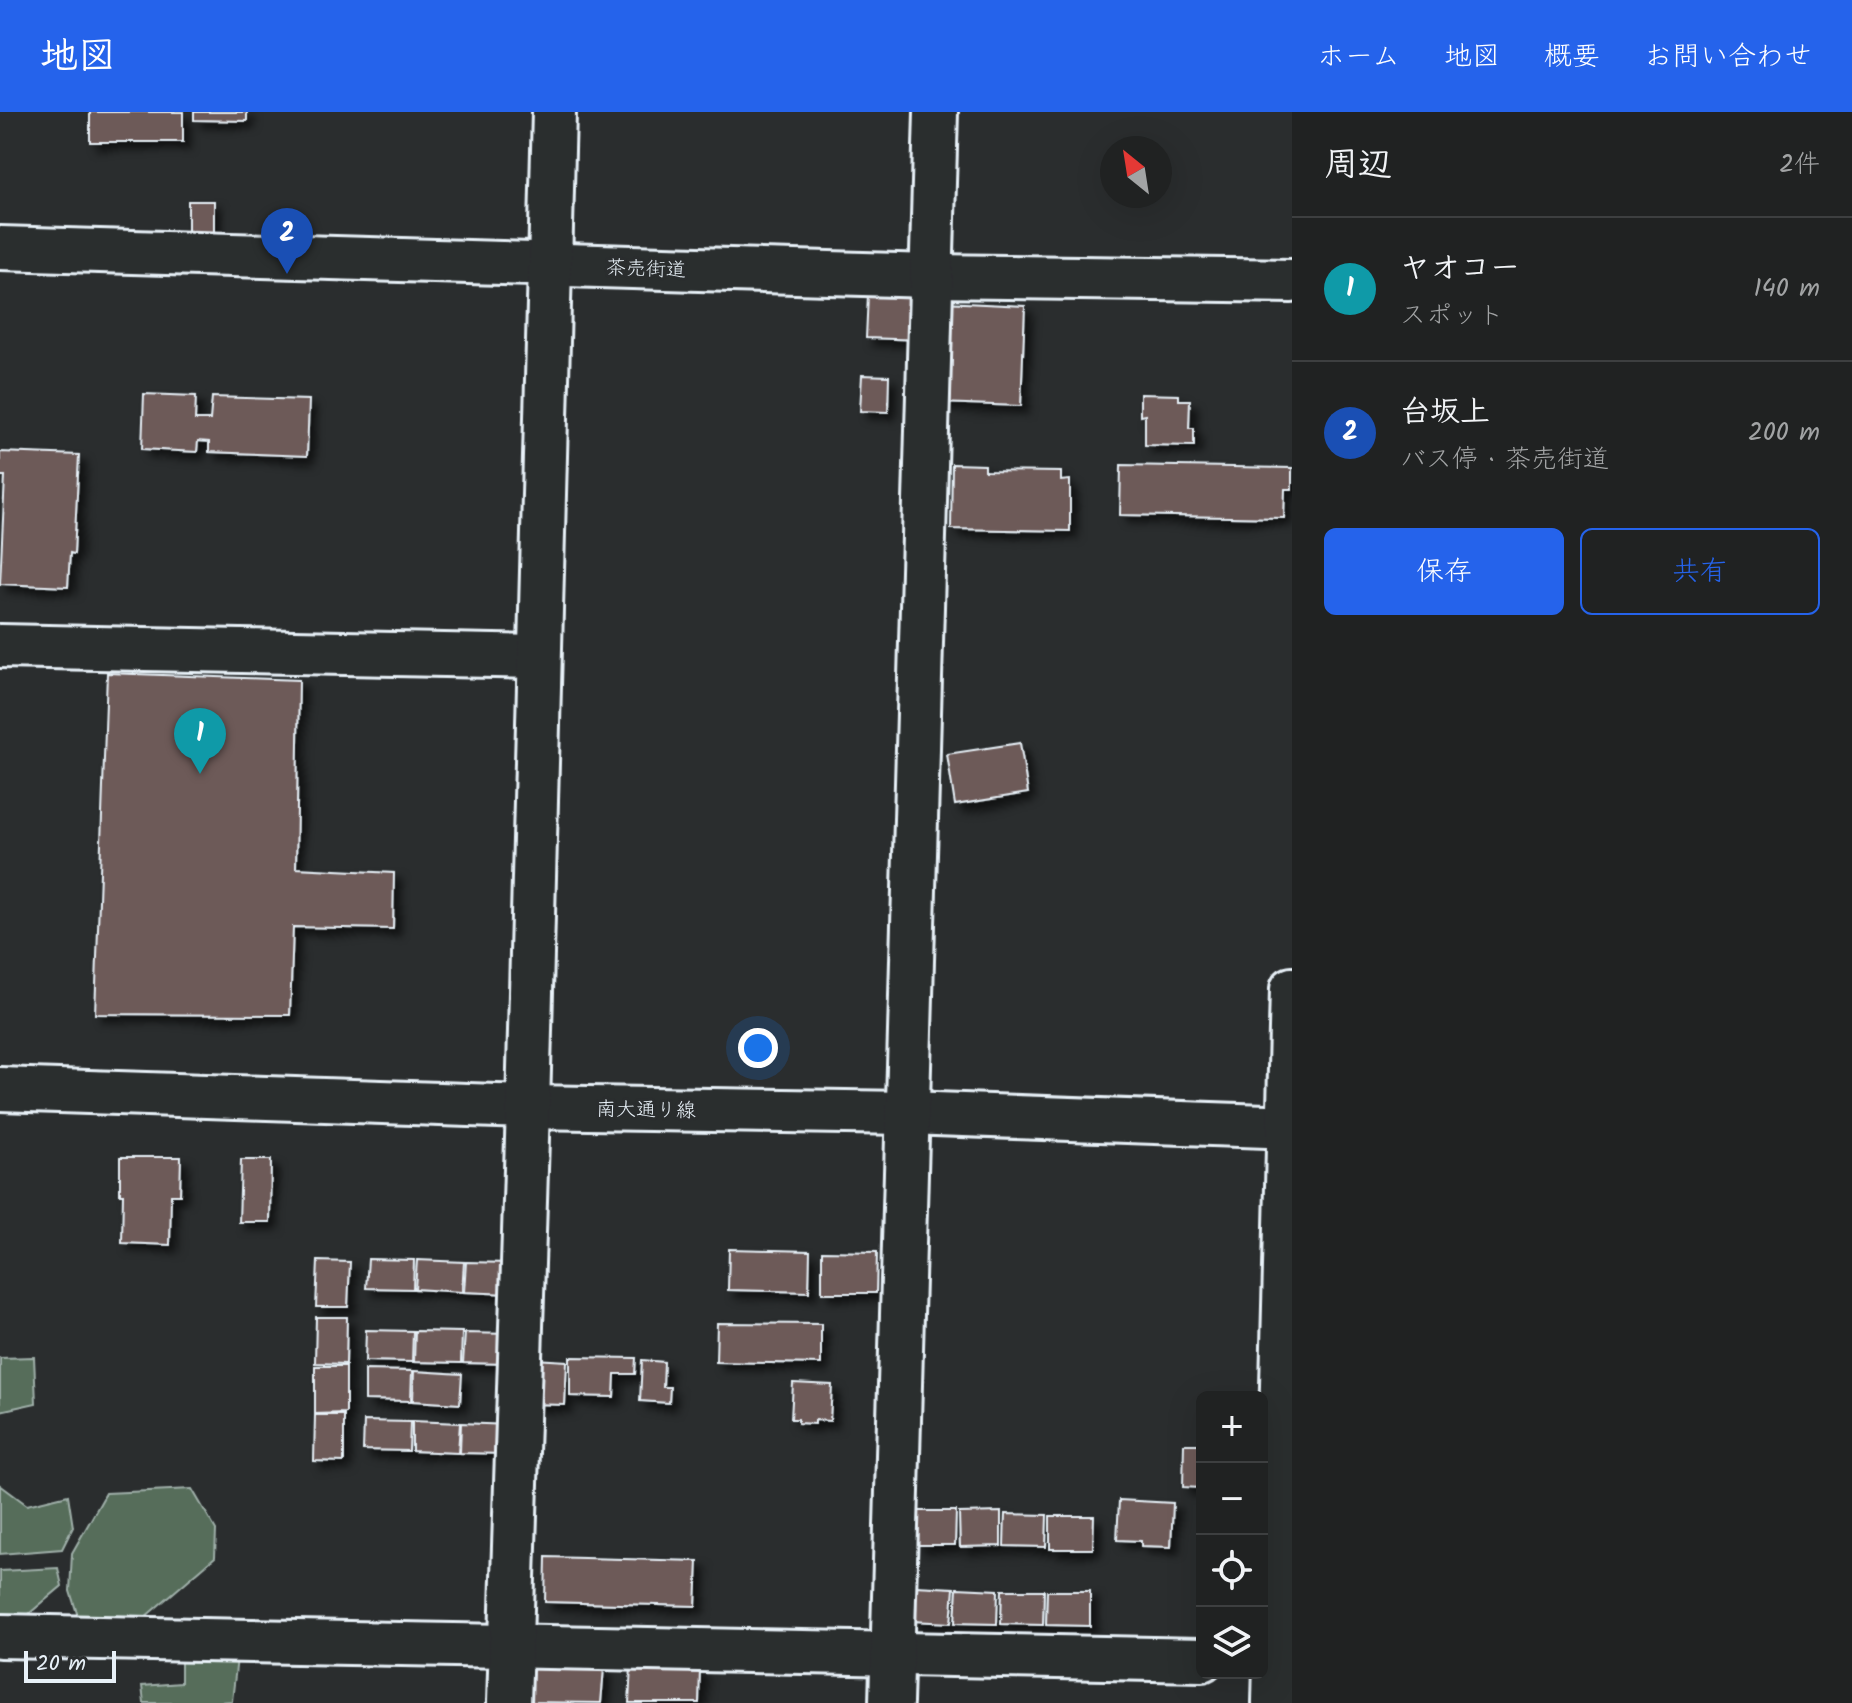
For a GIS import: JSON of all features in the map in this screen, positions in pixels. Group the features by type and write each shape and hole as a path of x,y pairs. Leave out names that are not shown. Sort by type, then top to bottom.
{"street":[{"path":"509,1703 554,112"},
{"path":"891,1703 936,112"},
{"name":"茶売街道","path":"0,248 931,276 1292,281"},
{"path":"0,646 539,657"},
{"path":"1274,1703 1292,989"},
{"name":"南大通り線","path":"0,1089 528,1107 907,1113 1290,1127"},
{"path":"0,1636 1196,1660"}],"green space":[{"path":"34,1357 36,1403 0,1411 0,1358"},
{"path":"0,1485 27,1505 68,1495 73,1527 62,1549 0,1554"},
{"path":"192,1489 216,1530 215,1557 131,1629 82,1629 70,1591 72,1553 106,1493"},
{"path":"58,1568 62,1586 18,1623 0,1623 0,1571"},
{"path":"181,1657 237,1658 232,1701 144,1703 142,1686 181,1683"}],"building":[{"path":"90,112 183,112 183,142 90,142"},
{"path":"194,112 247,112 247,121 194,120"},
{"path":"188,201 214,201 214,237 188,237"},
{"path":"868,294 925,297 923,340 866,338"},
{"path":"943,302 1025,306 1021,406 939,403"},
{"path":"862,375 889,376 888,412 860,411"},
{"path":"144,394 196,396 195,420 210,420 212,397 309,400 307,456 209,452 209,442 198,441 197,452 142,449"},
{"path":"1140,394 1179,395 1179,400 1190,400 1189,428 1194,428 1194,446 1145,445 1145,415 1140,416"},
{"path":"0,452 79,455 74,554 70,553 68,587 0,584 5,476 0,476"},
{"path":"952,464 985,465 985,471 1061,472 1061,481 1070,480 1070,531 951,529"},
{"path":"1121,465 1292,468 1292,489 1285,489 1284,518 1120,515"},
{"path":"107,673 299,680 296,868 394,873 393,929 293,927 290,1015 95,1014"},
{"path":"1020,743 1028,793 955,805 947,754"},
{"path":"120,1157 181,1157 180,1195 171,1195 170,1245 122,1243"},
{"path":"241,1160 271,1160 270,1222 239,1222"},
{"path":"729,1249 810,1251 809,1292 728,1290"},
{"path":"822,1251 877,1252 876,1293 822,1293"},
{"path":"368,1259 414,1260 413,1289 366,1288"},
{"path":"417,1260 464,1262 462,1292 415,1289"},
{"path":"318,1261 350,1262 348,1307 316,1307"},
{"path":"466,1262 510,1263 509,1294 464,1292"},
{"path":"316,1317 347,1317 346,1364 315,1363"},
{"path":"717,1323 821,1324 821,1364 716,1362"},
{"path":"366,1330 413,1331 412,1362 365,1361"},
{"path":"415,1331 462,1332 461,1363 414,1362"},
{"path":"465,1333 510,1334 509,1364 463,1363"},
{"path":"570,1357 636,1358 635,1374 615,1374 614,1397 570,1396"},
{"path":"534,1359 567,1361 565,1405 531,1404"},
{"path":"642,1360 664,1362 663,1387 670,1387 669,1403 640,1401"},
{"path":"315,1366 346,1366 346,1413 315,1414"},
{"path":"365,1370 412,1371 411,1401 365,1400"},
{"path":"414,1371 462,1374 460,1404 413,1401"},
{"path":"793,1383 832,1385 830,1421 815,1420 815,1424 798,1423 798,1419 791,1419"},
{"path":"315,1415 344,1415 344,1462 314,1461"},
{"path":"364,1421 410,1422 409,1451 363,1450"},
{"path":"412,1421 460,1423 458,1453 412,1451"},
{"path":"461,1423 508,1425 507,1454 460,1453"},
{"path":"1184,1444 1196,1444 1196,1488 1183,1487"},
{"path":"1119,1500 1173,1503 1171,1547 1141,1546 1141,1541 1117,1540"},
{"path":"917,1511 956,1511 955,1545 917,1545"},
{"path":"1001,1512 1001,1546 960,1547 959,1513"},
{"path":"1005,1514 1047,1515 1046,1547 1004,1546"},
{"path":"1050,1516 1094,1516 1093,1549 1050,1549"},
{"path":"546,1557 698,1561 696,1606 545,1602"},
{"path":"915,1586 954,1588 951,1623 912,1621"},
{"path":"957,1588 998,1590 997,1624 955,1623"},
{"path":"1002,1590 1044,1590 1043,1625 1001,1624"},
{"path":"1047,1591 1090,1591 1090,1626 1046,1625"},
{"path":"525,1662 604,1668 601,1703 522,1702"},
{"path":"631,1666 700,1669 699,1703 629,1703"}],"place":[{"name":"台坂上","path":"287,274"},
{"name":"ヤオコー","path":"200,774"}]}
